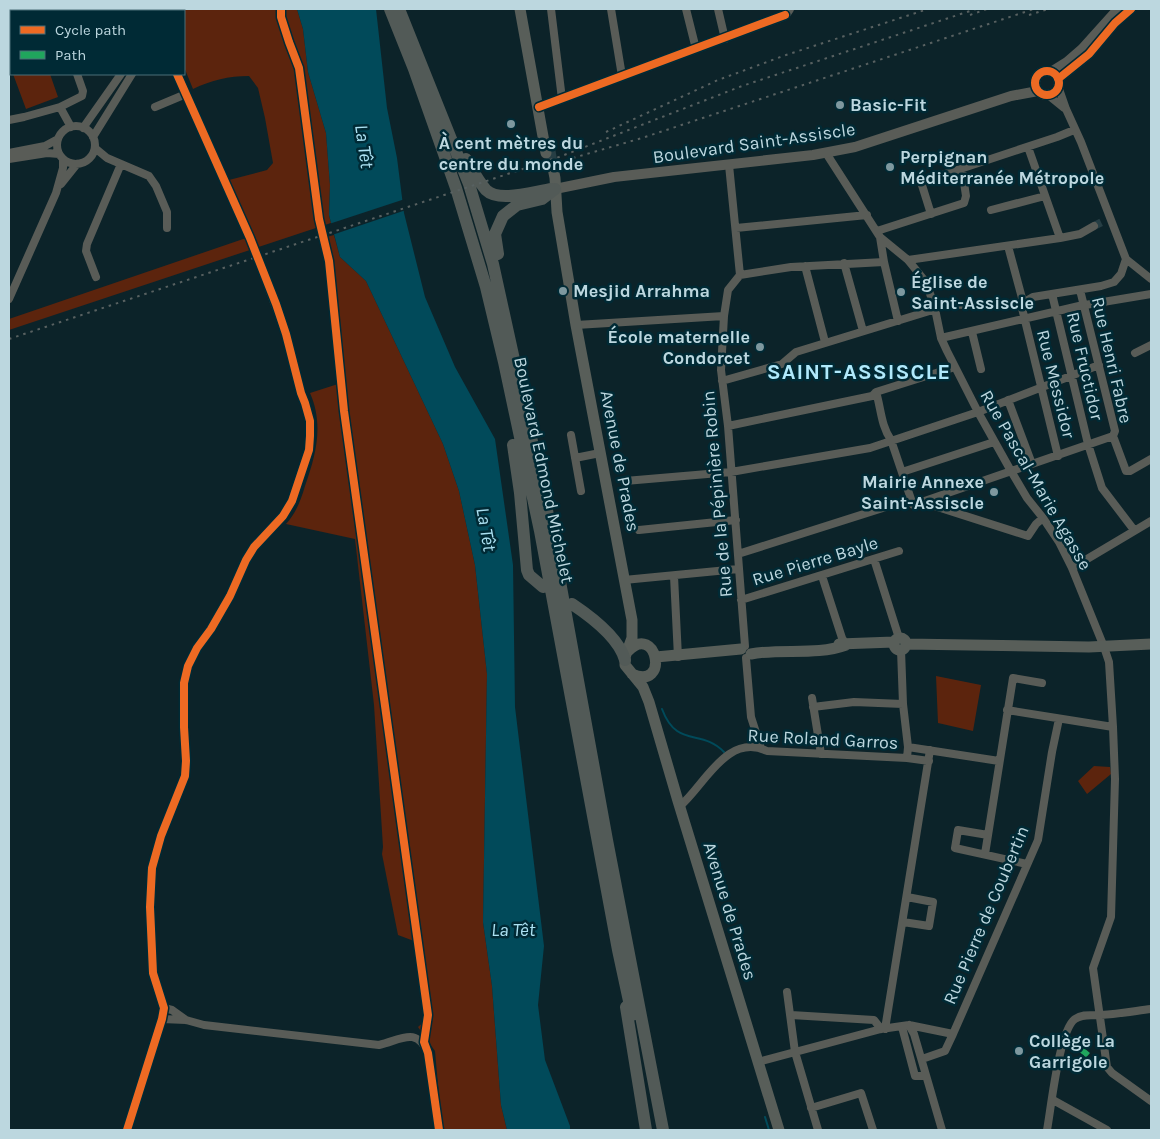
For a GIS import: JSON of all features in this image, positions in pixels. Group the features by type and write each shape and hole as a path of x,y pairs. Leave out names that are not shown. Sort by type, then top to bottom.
{"highway":[{"path":"390,9 414,70 462,210 521,464 527,570 536,582 543,587"},
{"name":"Boulevard Edmond Michelet","path":"400,9 470,184 493,264 547,510 623,949"},
{"path":"448,129 486,190 494,195 504,196 555,189"},
{"path":"547,510 548,486 523,364 495,243 495,234 503,216 509,211 517,206 542,199 555,189"},
{"name":"Boulevard Edmond Michelet","path":"521,464 540,531 623,949"},
{"path":"572,604 585,613 627,656"},
{"path":"623,949 646,1130"},
{"path":"623,949 656,1130"},
{"path":"623,949 663,1130"},
{"path":"623,949 671,1130"}],"main road":[{"path":"520,9 548,152"},
{"name":"Avenue de Prades","path":"551,169 550,180 555,189 557,213 576,325 632,620 632,638 627,656"},
{"name":"Avenue de Prades","path":"632,620 645,645"},
{"path":"656,658 712,652 727,655 770,648 788,651 828,651 846,645 954,640 970,645 1104,647 1151,644"},
{"path":"645,645 652,650 656,658 656,666 649,674 641,676 632,674 627,669 627,656 636,646 645,645"},
{"name":"Avenue de Prades","path":"632,674 643,687 650,702 779,1130"},
{"name":"Avenue de Prades","path":"649,674 650,702"}],"street":[{"path":"551,9 562,99"},
{"path":"610,9 622,76"},
{"path":"686,9 696,49"},
{"path":"718,9 725,38"},
{"path":"539,103 562,99 696,49 785,15 789,9"},
{"path":"1040,90 1054,92 1056,79 1067,62 1082,49 1118,9"},
{"path":"1056,79 1089,54 1131,9"},
{"path":"1056,79 1040,73 1036,79 1040,90 1066,109"},
{"path":"9,120 60,107 82,96 84,91 77,75"},
{"path":"83,128 119,75"},
{"path":"89,159 94,148 93,137 131,75"},
{"path":"177,75 255,250"},
{"path":"1056,79 1074,130 1081,142 1126,259 1151,279"},
{"name":"Boulevard Saint-Assiscle","path":"555,189 614,177 826,153 864,145 1011,96 1040,90"},
{"path":"155,107 186,94"},
{"path":"60,107 71,127"},
{"path":"9,153 45,146 58,140 71,127 83,128 93,137"},
{"path":"932,214 921,182 1074,130"},
{"path":"9,299 56,192 63,168 58,149 58,140"},
{"path":"1028,147 1060,238"},
{"path":"94,148 107,158 149,176 156,186 167,212 167,228"},
{"path":"9,159 47,153 61,156 72,164 77,164 89,159 107,158"},
{"name":"Rue Pascal-Marie Agasse","path":"826,153 879,234 908,260 925,281 935,306 942,338 955,367 994,442 1027,498 1043,518 1072,568 1104,647 1109,664 1114,727 1115,779 1111,917 1094,968 1107,1067 1112,1073 1151,1100"},
{"path":"56,192 77,164"},
{"path":"96,277 86,251 87,244 121,164"},
{"path":"729,165 740,275 805,266 884,262"},
{"path":"898,321 879,234 964,203 966,196 962,169"},
{"path":"991,210 1045,196"},
{"path":"736,228 867,215"},
{"path":"1102,222 1110,218"},
{"path":"908,260 1060,238 1080,234 1094,226"},
{"name":"Rue Messidor","path":"1008,246 1022,298 1021,304 1058,456"},
{"path":"722,381 782,364 796,352 898,321 935,306 1001,306 1021,304 1033,297 1101,286 1114,282 1121,274 1126,259"},
{"path":"127,1130 164,1008 153,973 150,907 152,868 161,836 185,776 184,683 188,666 197,648 211,629 230,596 254,547 283,516 292,501 309,450 310,421 286,334 258,260"},
{"path":"844,263 863,331"},
{"path":"805,266 825,342"},
{"name":"Rue de la Pépinière Robin","path":"740,275 728,290 724,316 722,381 728,426 751,718 760,748"},
{"name":"Rue Henri Fabre","path":"1080,290 1115,431 1113,436 1126,471 1151,459"},
{"name":"Rue Fructidor","path":"1052,294 1088,444 1102,488 1134,530"},
{"path":"942,338 1084,305 1151,294"},
{"path":"576,325 724,316"},
{"path":"972,332 981,369"},
{"path":"1135,353 1151,345"},
{"path":"625,481 731,472 870,448 978,412 1099,365"},
{"path":"728,426 872,396 876,392 955,367"},
{"path":"876,392 880,406 879,411 913,505 1113,436"},
{"path":"1008,400 1032,464"},
{"path":"571,435 581,491"},
{"path":"902,472 994,442"},
{"path":"575,458 600,453"},
{"path":"738,554 911,499"},
{"path":"922,502 1028,536 1036,524 1043,518"},
{"path":"639,530 736,520"},
{"path":"1072,568 1134,530 1149,523 1151,533"},
{"name":"Rue Pierre Bayle","path":"741,600 899,551"},
{"path":"874,558 900,644 903,704 908,747 907,758"},
{"path":"624,580 738,569"},
{"path":"674,576 678,657"},
{"path":"822,576 846,645"},
{"path":"985,854 1013,678 1042,683"},
{"path":"812,698 821,754"},
{"path":"813,707 854,702 903,704"},
{"path":"1007,710 1114,727"},
{"name":"Rue Pierre de Coubertin","path":"922,1059 945,1052 1038,840 1059,718"},
{"name":"Rue Roland Garros","path":"680,806 718,763 744,747 760,748 766,751 907,758 928,761"},
{"name":"Rue Roland Garros","path":"908,747 999,761"},
{"path":"883,1029 903,922 930,750"},
{"path":"988,835 958,830 955,848 1027,864"},
{"path":"903,922 929,926 933,902 907,897"},
{"path":"788,992 795,1052 818,1130"},
{"path":"164,1008 172,1010 186,1020"},
{"path":"1047,1130 1061,1046 1068,1026 1081,1016 1151,1009"},
{"path":"791,1015 874,1020 883,1029"},
{"path":"162,1019 186,1020 204,1025 379,1045 409,1036 418,1038 424,1042 428,1053 439,1130"},
{"path":"758,1062 883,1029 905,1026 952,1034"},
{"path":"905,1026 914,1034 942,1130"},
{"path":"905,1026 915,1076 926,1076"},
{"path":"811,1108 861,1093 873,1130"},
{"path":"1053,1100 1107,1130"}],"shaded area":[{"path":"297,9 303,29 308,72 326,133 330,185 329,215 331,223 9,330 9,319 252,236 229,180 267,170 273,163 258,88 249,76 220,79 193,89 185,69 185,10 164,10"},
{"path":"13,75 50,75 58,97 26,109"},
{"path":"334,235 340,257 366,281 443,444 459,491 475,565 487,674 483,922 492,986 501,1105 507,1130 442,1130 435,1051 418,1027 426,1020 414,941 398,935 382,854 374,705 355,539 286,524 300,501 315,451 317,417 310,393 338,384 330,303 323,252 319,239"},
{"path":"936,676 981,685 973,731 938,723"},
{"path":"1094,766 1110,767 1111,774 1087,794 1078,781"}],"water":[{"name":"La Têt","path":"297,9 376,9 387,108 397,158 404,213 425,297 455,367 495,439 513,565 515,707 544,946 538,1005 545,1060 570,1130 507,1130 501,1105 492,986 483,922 487,674 475,565 459,491 443,444 366,281 340,257 329,215 330,185 326,133 308,72 303,29"}],"pier":[{"path":"405,199 406,210 332,235 329,224"}],"waterway":[{"path":"662,709 668,721 682,734 707,741 724,752"},
{"path":"765,1117 769,1130"}],"tunnel":[{"path":"550,151 553,168"},
{"path":"1094,226 1102,222"}],"railway":[{"path":"606,132 718,80 786,55 928,9"},
{"path":"9,339 559,157 742,86 976,9"},
{"path":"970,15 987,9"},
{"path":"573,158 642,138 1034,9"},
{"path":"1029,15 1048,9"}],"marked path":[{"path":"1065,1036 1101,1066 1107,1067"}],"cycle path":[{"path":"281,9 281,17 299,68 319,219 329,261 344,411 428,1015 424,1042 428,1053 439,1130"},
{"path":"1058,79 1089,54 1115,23 1131,9"},
{"path":"539,107 785,15"},
{"path":"1047,71 1052,72 1058,78 1059,83 1058,88 1052,94 1047,95 1042,94 1036,88 1035,83 1036,78 1042,72 1047,71"},
{"path":"127,1130 164,1008 153,973 150,907 152,868 161,836 185,776 184,683 188,666 197,648 211,629 230,596 254,547 283,516 292,501 309,450 310,436 310,421 276,304 250,238 177,75"}],"place":[{"name":"Basic-Fit","path":"840,105"},
{"name":"À cent mètres du centre du monde","path":"511,124"},
{"name":"Perpignan Méditerranée Métropole","path":"890,167"},
{"name":"Mesjid Arrahma","path":"563,291"},
{"name":"Église de Saint-Assiscle","path":"901,292"},
{"name":"École maternelle Condorcet","path":"760,347"},
{"name":"Mairie Annexe Saint-Assiscle","path":"994,492"},
{"name":"Collège La Garrigole","path":"1019,1051"}],"district":[{"name":"SAINT-ASSISCLE","path":"859,371"}]}
